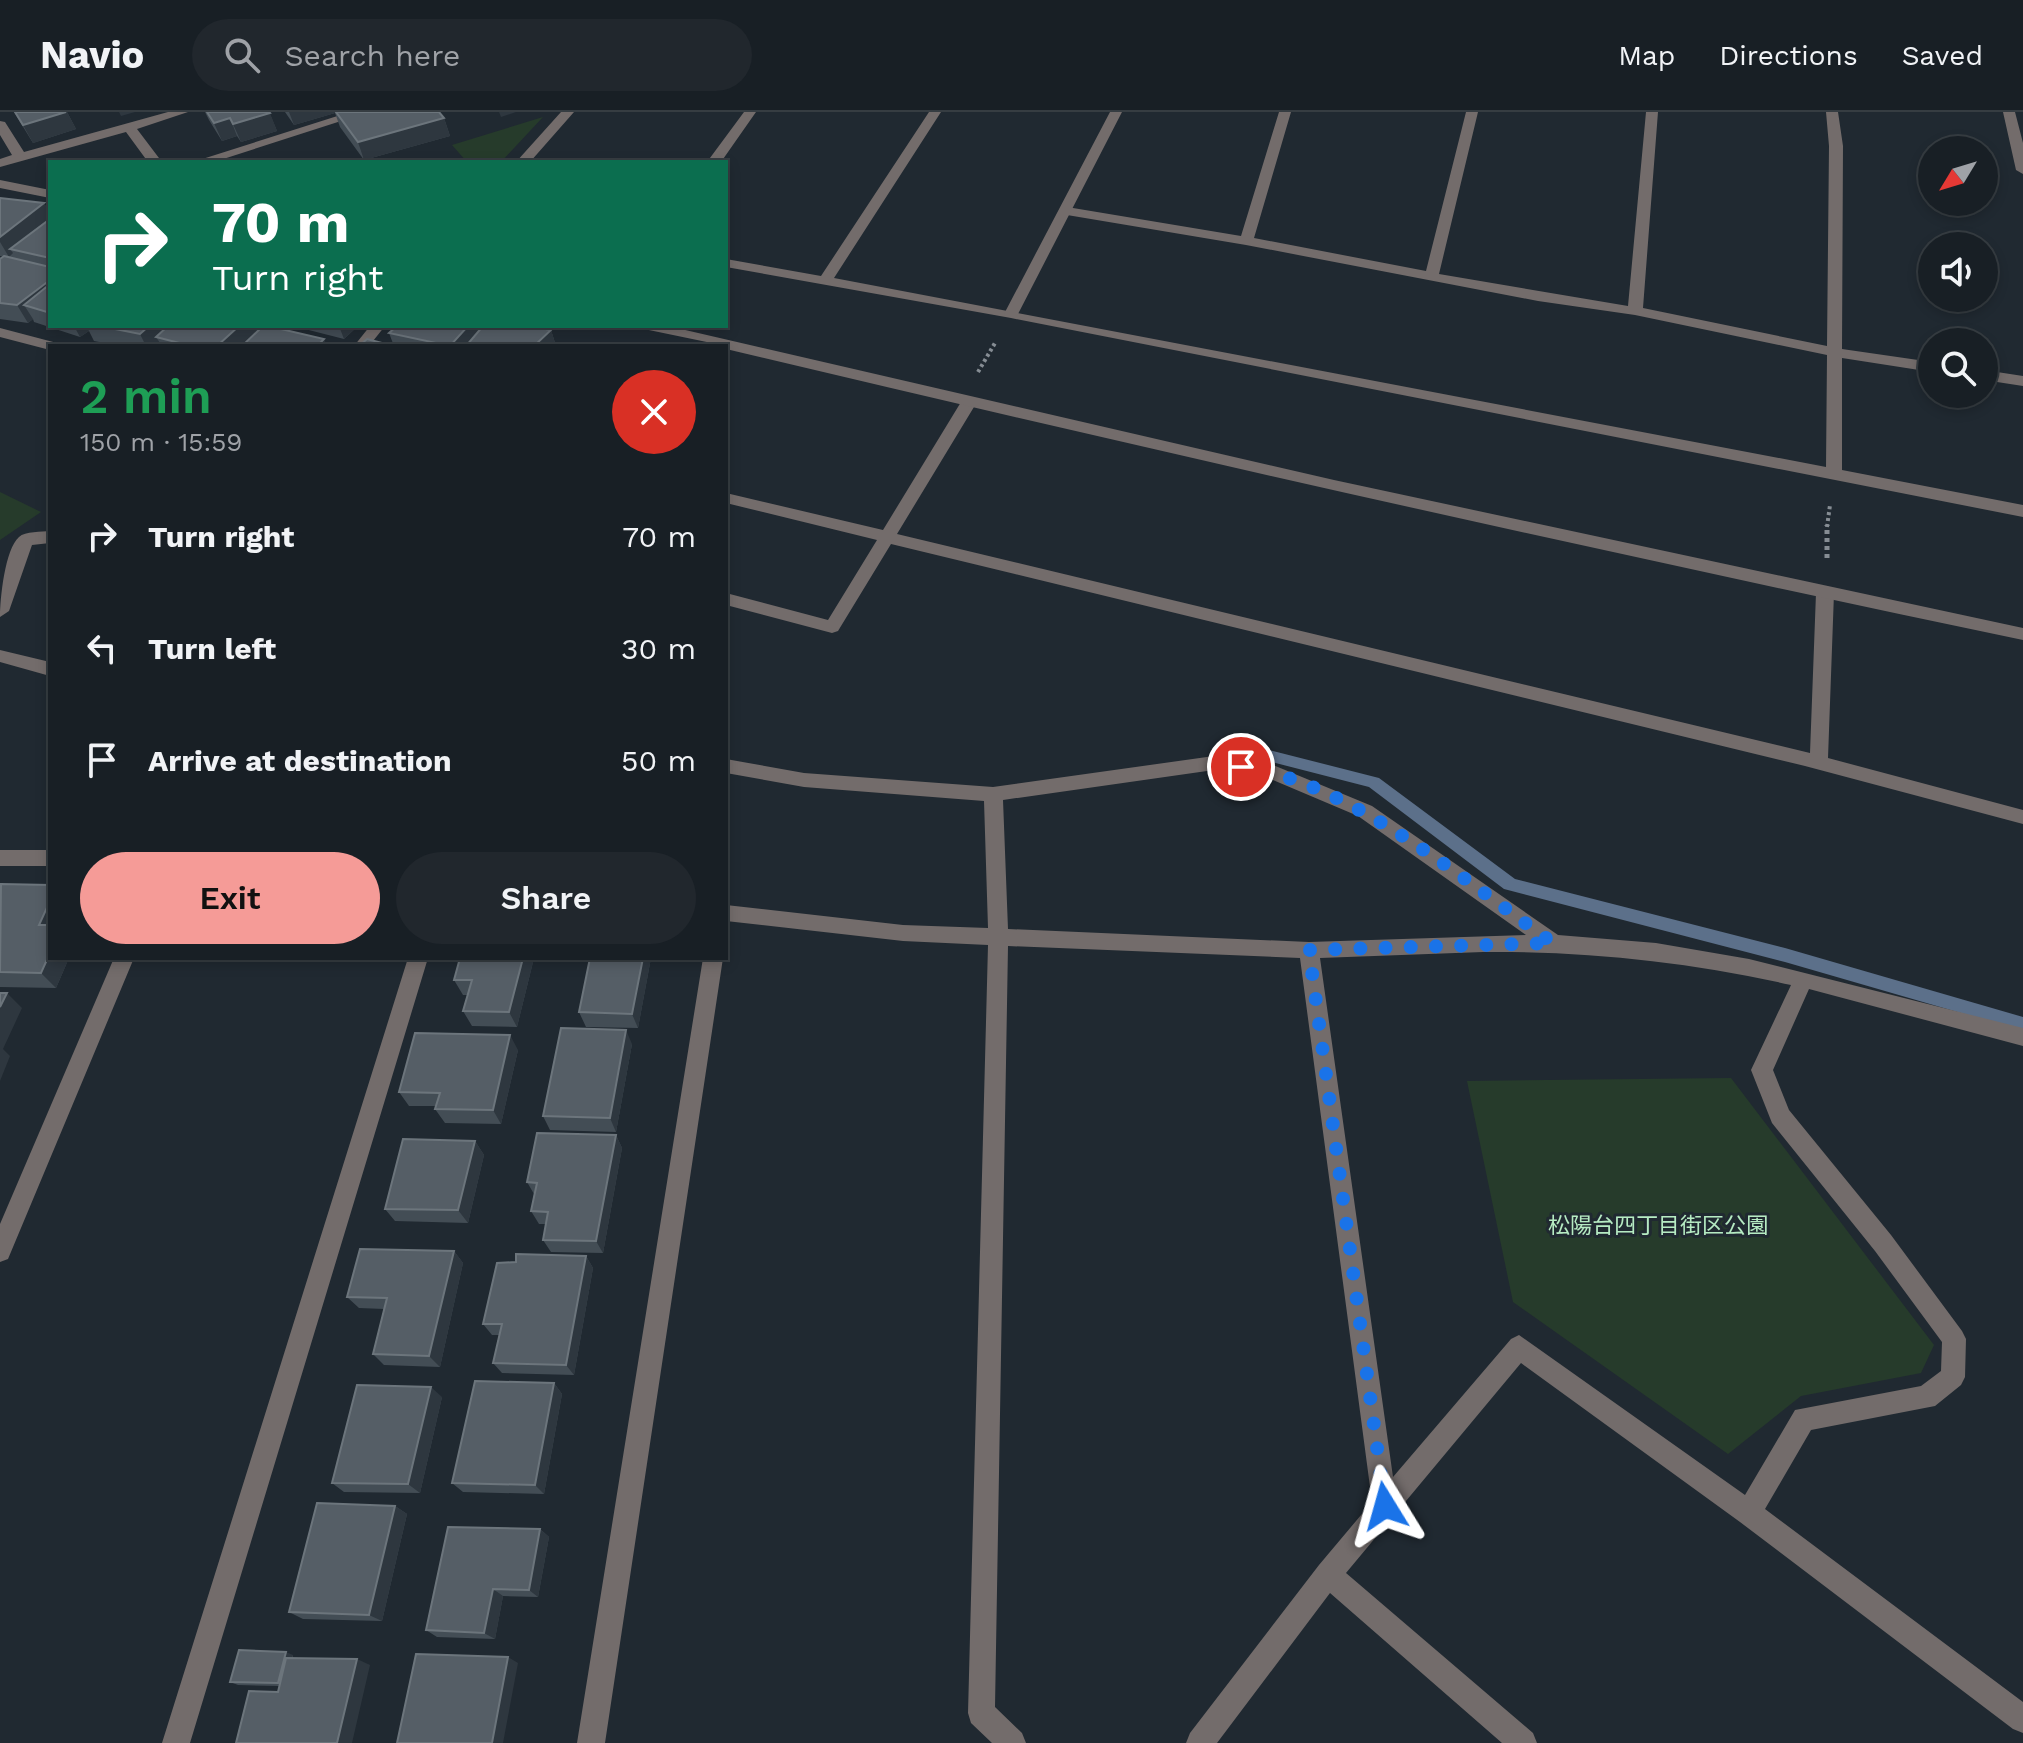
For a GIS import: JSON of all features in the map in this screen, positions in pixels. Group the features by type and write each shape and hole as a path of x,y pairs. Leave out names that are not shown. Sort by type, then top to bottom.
{"street":[{"path":"0,163 182,112"},
{"path":"207,160 363,112"},
{"path":"525,160 568,112"},
{"path":"715,160 750,112"},
{"path":"824,282 935,112"},
{"path":"1011,314 1116,112"},
{"path":"1246,241 1285,112"},
{"path":"1432,275 1472,112"},
{"path":"1635,311 1652,112"},
{"path":"1832,112 1836,146 1834,472"},
{"path":"2009,112 2023,170"},
{"path":"0,125 20,157"},
{"path":"130,128 154,160"},
{"path":"0,184 48,194"},
{"path":"1067,211 1246,241 1538,297 1635,311 1833,352 1918,365"},
{"path":"728,263 1011,314 2023,511"},
{"path":"363,344 376,328"},
{"path":"657,328 725,344"},
{"path":"0,332 48,345"},
{"path":"728,345 969,402 1825,593 2023,634"},
{"path":"1998,377 2023,381"},
{"path":"728,600 832,627 969,402"},
{"path":"728,498 1819,763 2023,817"},
{"path":"0,611 25,540 48,537"},
{"path":"1819,763 1825,593"},
{"path":"0,656 48,668"},
{"path":"728,766 804,780 993,794 1214,763 1268,770 1365,811 1553,943"},
{"path":"993,794 998,937 981,1713 1012,1743"},
{"path":"0,858 48,858"},
{"path":"728,913 903,933 1309,950 1553,943 1655,951 1804,979 2023,1037"},
{"path":"1309,950 1385,1506"},
{"path":"0,1251 123,960"},
{"path":"176,1743 417,960"},
{"path":"591,1743 713,960"},
{"path":"1749,1513 1804,1419 1926,1397 1953,1377 1954,1339 1883,1243 1780,1116 1762,1070 1804,979"},
{"path":"1200,1743 1328,1574 1519,1347 1749,1513 2023,1719"},
{"path":"1328,1574 1523,1743"}],"green space":[{"path":"543,117 503,160 465,160 452,145"},
{"path":"0,492 41,512 0,540"},
{"name":"松陽台四丁目街区公園","path":"1731,1078 1934,1345 1921,1373 1801,1396 1728,1454 1513,1302 1467,1081"}],"building":[{"path":"15,112 66,112 23,125"},
{"path":"207,112 270,113 233,124 230,118 214,123"},
{"path":"336,112 439,112 444,118 358,142"},
{"path":"0,198 44,203 0,237"},
{"path":"48,220 48,258 10,249"},
{"path":"4,256 48,267 48,282 17,305 0,303 0,259"},
{"path":"48,286 48,312 24,305"},
{"path":"110,328 147,328 140,334"},
{"path":"166,328 237,328 219,344 183,344 156,337"},
{"path":"261,328 277,328 324,339 319,344 244,344"},
{"path":"395,328 466,328 452,344 389,333"},
{"path":"481,328 551,330 536,344 468,344"},
{"path":"367,339 386,344 361,344"},
{"path":"1,884 48,885 48,905 39,925 48,925 48,957 41,973 0,972"},
{"path":"459,960 522,960 509,1012 463,1011 472,980 454,980"},
{"path":"590,960 643,960 632,1014 579,1012"},
{"path":"0,993 7,993 0,1007"},
{"path":"561,1028 626,1030 610,1118 543,1116"},
{"path":"415,1033 510,1035 493,1110 435,1109 440,1093 399,1092"},
{"path":"537,1133 616,1135 596,1241 543,1240 548,1212 531,1211 537,1183 527,1182"},
{"path":"403,1139 475,1141 458,1210 385,1209"},
{"path":"360,1249 454,1251 429,1356 373,1354 387,1298 347,1297"},
{"path":"516,1254 586,1256 566,1365 493,1363 502,1324 483,1324 497,1263 516,1262"},
{"path":"475,1381 554,1383 535,1485 452,1483"},
{"path":"357,1385 431,1387 408,1484 332,1483"},
{"path":"317,1503 395,1506 369,1615 289,1612"},
{"path":"448,1527 540,1529 529,1590 493,1589 484,1633 426,1630"},
{"path":"239,1650 286,1652 278,1683 230,1682"},
{"path":"416,1654 508,1657 492,1743 397,1743"},
{"path":"286,1658 357,1659 337,1743 236,1743 249,1691 278,1692"}],"waterway":[{"path":"1230,746 1374,782 1510,884 1785,955 2023,1024"}],"route":[{"path":"1241,767 1268,770 1365,811 1553,943 1309,950 1385,1506"}]}
